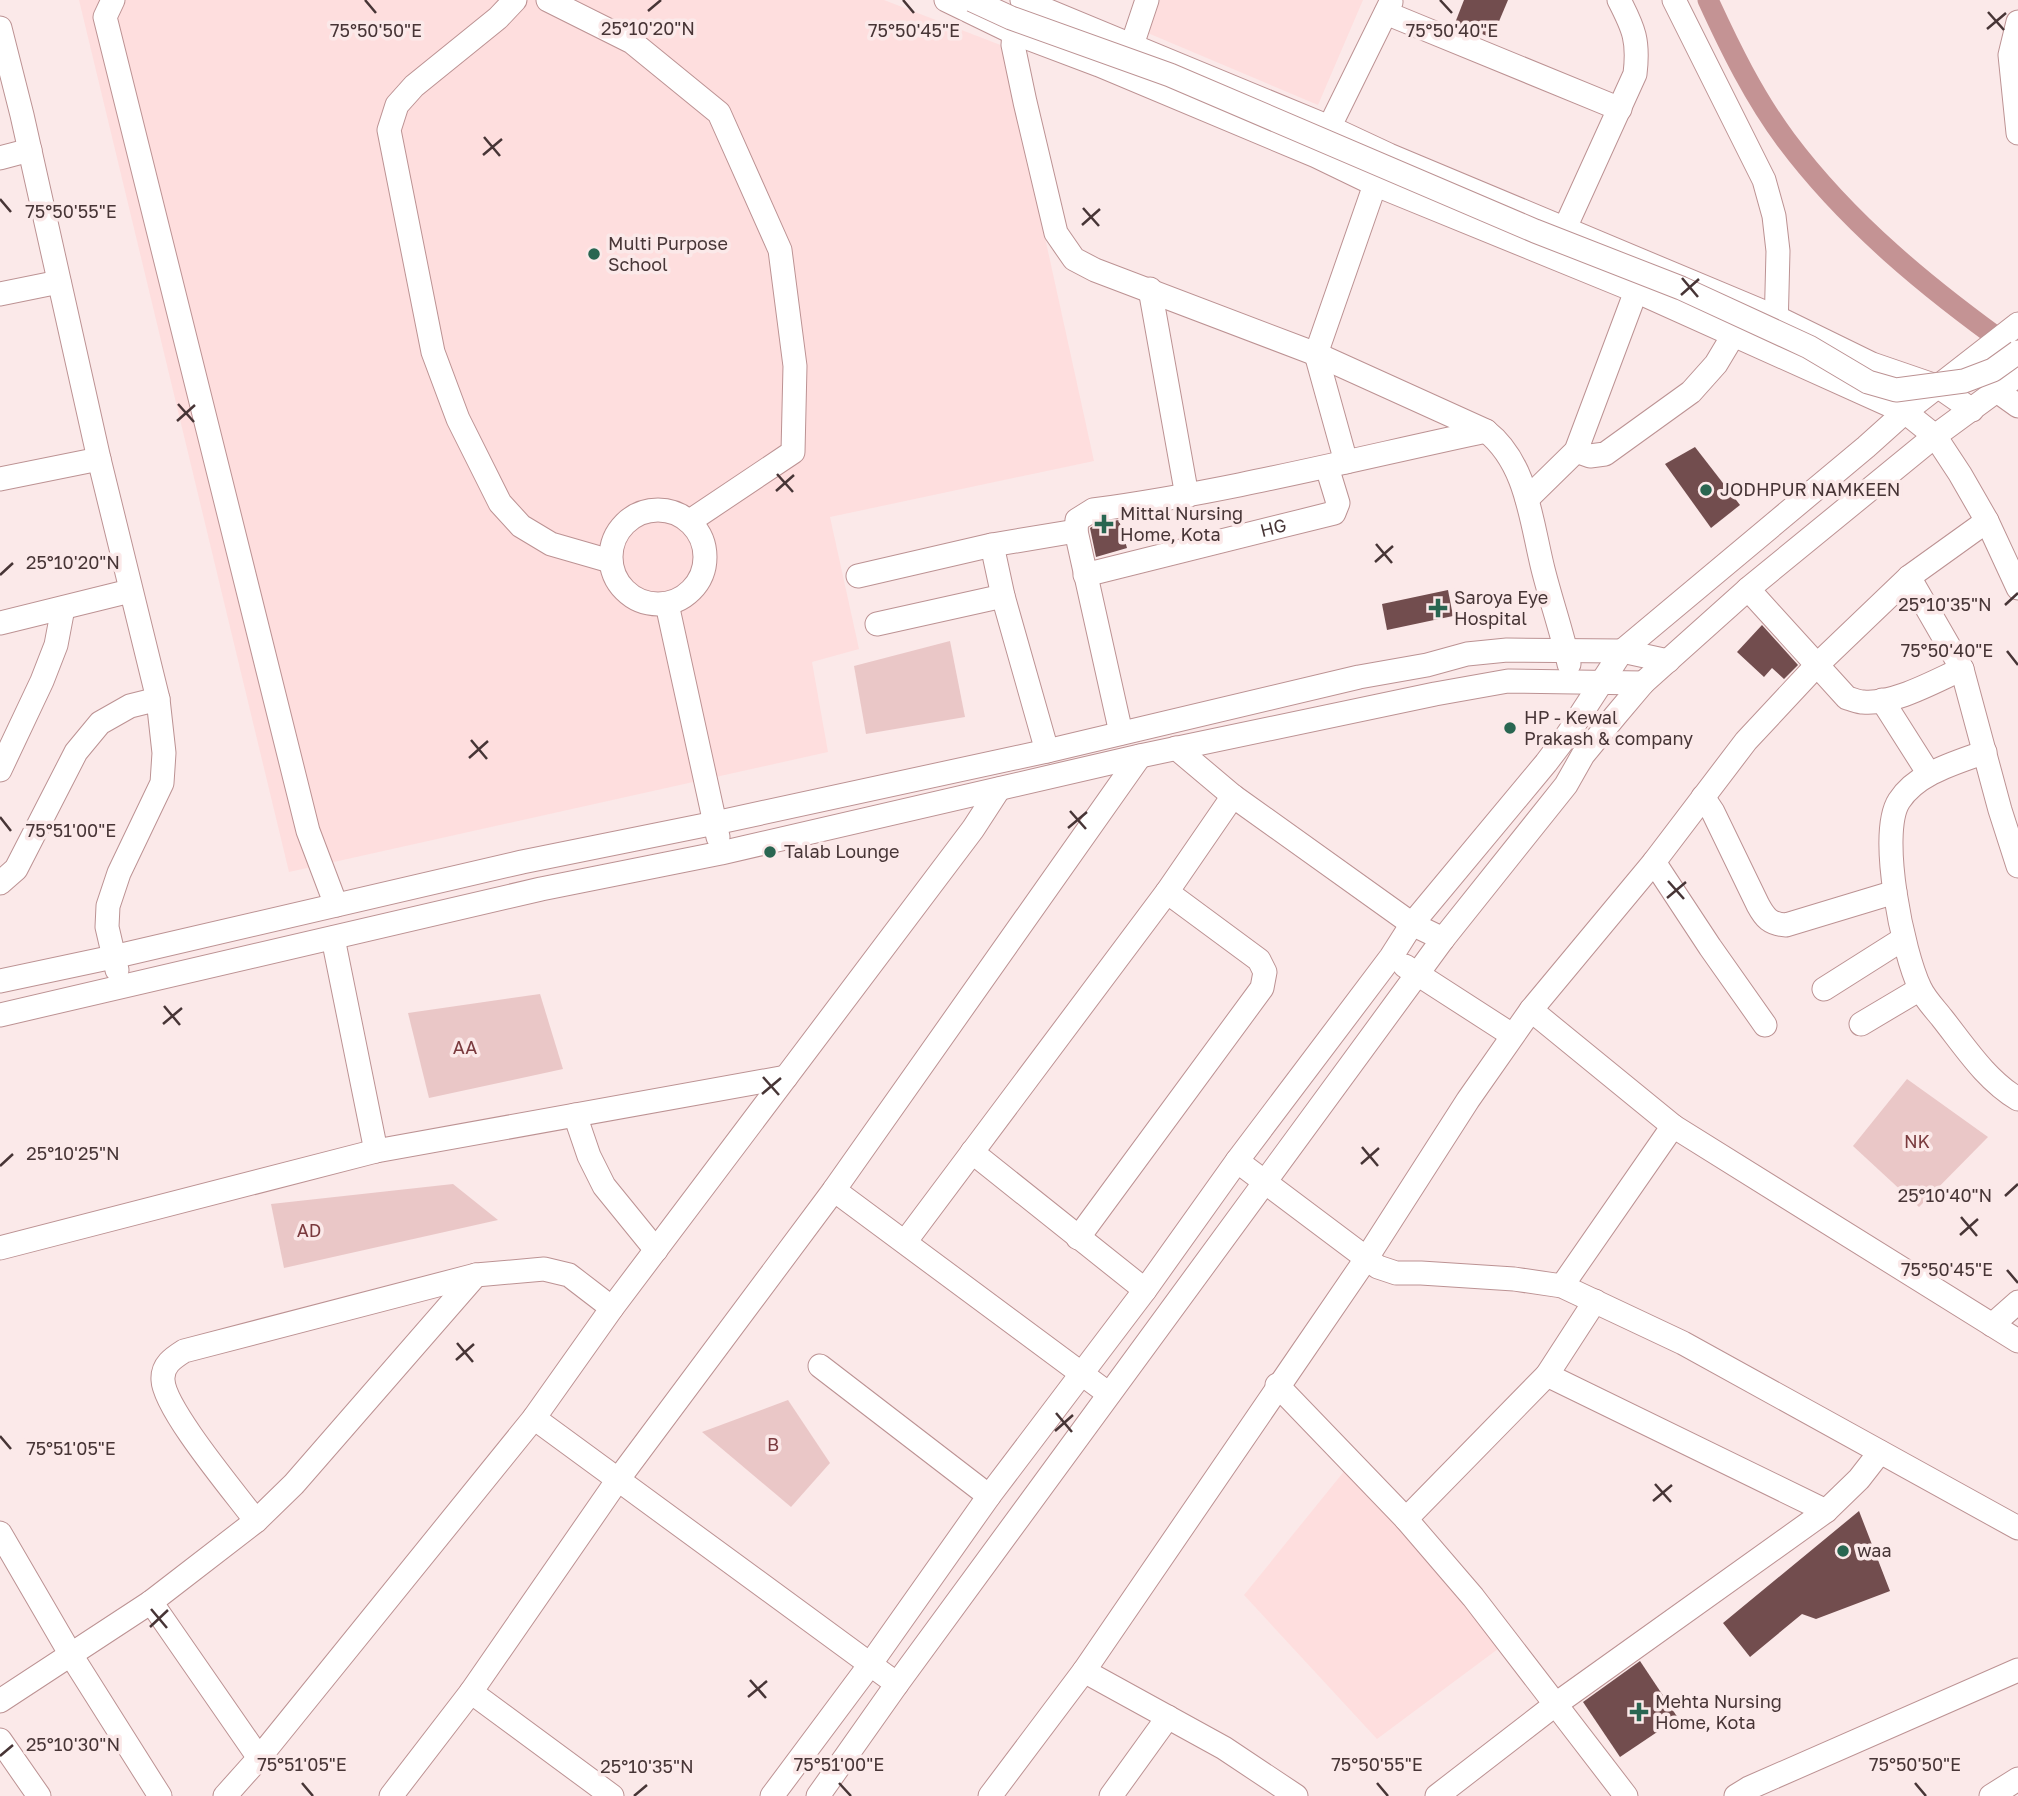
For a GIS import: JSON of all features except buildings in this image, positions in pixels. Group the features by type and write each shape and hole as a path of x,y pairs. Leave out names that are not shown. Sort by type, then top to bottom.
{"street":[{"path":"113,0 104,18 308,831 336,905"},
{"path":"516,0 498,18 414,86 397,105 389,130 433,352 458,419 500,503 521,526 551,544 610,561"},
{"path":"548,0 632,42 719,113 779,250 795,366 793,452 690,521"},
{"path":"946,0 1014,33 1099,65 1316,156 1374,184 1636,291 1905,412 1935,436 1987,521 2018,588"},
{"path":"972,0 1011,18 1170,75 1535,231 1681,288 1809,347 1868,382 1896,390 1964,381 1993,370 2018,352"},
{"path":"1022,0 1778,318 1872,364 1939,387 1972,410"},
{"path":"1132,45 1147,0"},
{"path":"1553,258 1634,74 1638,48 1630,22 1619,0"},
{"path":"1674,0 1764,180 1774,216 1778,251 1778,318 1773,354"},
{"path":"1316,156 1389,7 1620,109"},
{"path":"2018,23 2010,55 2018,134"},
{"path":"0,28 11,118 30,150 99,459 158,699 164,753 162,783 120,873 108,906 107,927 123,988"},
{"path":"1014,33 1013,45 1020,79 1056,233 1074,259 1095,270 1316,354 1486,431 1499,441 1511,458 1527,499 1573,682"},
{"path":"0,158 30,150"},
{"path":"1336,464 1316,354 1374,184 1389,155"},
{"path":"0,294 59,282"},
{"path":"1150,289 1187,496"},
{"path":"1527,499 1576,451 1636,291"},
{"path":"772,1796 869,1666 989,1496 1391,957 1412,924 1569,734 1622,651 1905,412 2018,324"},
{"path":"1576,451 1590,456 1605,454 1692,393 1716,364 1734,334"},
{"path":"818,1796 897,1684 1443,939 1566,785 1583,755 1643,683 1748,589 1935,436 2007,383 2018,406"},
{"path":"1121,733 1085,575 1076,531 1077,520 1094,510 1187,496 1486,431"},
{"path":"0,479 99,459"},
{"name":"HG","path":"1085,575 1334,513 1338,503 1336,464"},
{"path":"655,509 674,512 690,521 701,536 706,554 704,573 694,589 679,601 661,605 642,603 626,594 615,579 610,561 613,542 622,526 637,514 655,509"},
{"path":"990,1796 1084,1671 1366,1259 1511,1035 1654,862 1746,741 1816,666 1909,577 1987,521"},
{"path":"858,576 992,545 1076,531"},
{"path":"992,545 1003,596 1046,751"},
{"path":"1909,577 1962,669 2018,866"},
{"path":"1748,589 1847,698 1863,702 1906,694 1962,669"},
{"path":"0,623 130,591"},
{"path":"877,624 1003,596"},
{"path":"667,604 722,853"},
{"path":"0,770 56,645 63,608"},
{"path":"0,981 522,862 1046,751 1359,677 1427,666 1467,654 1507,650 1622,651 1668,661"},
{"path":"0,1015 541,889 722,853 1176,748 1508,681 1601,680 1643,683"},
{"path":"0,883 16,869 76,752 100,723 130,706 158,699"},
{"path":"1882,700 1929,774"},
{"path":"1176,748 1233,796 1412,924 1443,939"},
{"path":"1985,752 1929,774 1900,799 1893,812 1891,842 1895,892 1903,939 1920,989 1986,1073 2018,1099"},
{"path":"394,1795 471,1692 617,1481 834,1190 1140,756"},
{"path":"225,1796 259,1758 534,1418 612,1308 973,829 999,789"},
{"path":"905,1242 1167,892 1233,796"},
{"path":"1703,797 1765,918 1774,925 1786,925 1895,892"},
{"path":"1654,862 1765,1025"},
{"path":"1078,1238 1262,988 1265,972 1259,960 1167,892"},
{"path":"333,938 376,1151"},
{"path":"1824,989 1903,939"},
{"path":"1391,957 1511,1035"},
{"path":"1861,1024 1920,989"},
{"path":"1531,1010 1673,1126 2018,1341"},
{"path":"0,1248 376,1151 786,1077"},
{"path":"575,1115 589,1156 604,1186 656,1250"},
{"path":"1562,1286 1673,1126"},
{"path":"972,1152 1145,1290"},
{"path":"1237,1161 1366,1259 1396,1273 1514,1279 1562,1286 1683,1343 2018,1528"},
{"path":"834,1190 1110,1394"},
{"path":"256,1521 174,1411 163,1380 167,1363 184,1351 476,1275 544,1269 569,1275 612,1308"},
{"path":"0,1700 151,1602 256,1521 295,1484 476,1275"},
{"path":"1406,1519 1547,1375 1594,1301"},
{"path":"1992,1325 2018,1302"},
{"path":"820,1366 989,1496"},
{"path":"1547,1375 1826,1511"},
{"path":"1278,1385 1406,1519 1473,1597 1626,1796"},
{"path":"534,1418 897,1684"},
{"path":"1437,1796 1556,1704 1826,1511 1859,1479 1880,1452"},
{"path":"0,1533 71,1655 160,1796"},
{"path":"151,1602 259,1758"},
{"path":"1746,1794 2018,1670"},
{"path":"1084,1671 1224,1748 1296,1796"},
{"path":"471,1692 612,1796"},
{"path":"1111,1796 1168,1717"},
{"path":"0,1740 39,1796"},
{"path":"1991,1796 2018,1779"}],"shaded area":[{"name":"Multi Purpose School","path":"79,0 884,0 1003,46 1094,461 830,517 859,649 812,662 828,752 289,872"},
{"path":"1157,0 1363,0 1318,105 1143,31"},
{"path":"1350,1464 1502,1646 1377,1739 1244,1595"}],"green space":[{"path":"950,641 965,717 866,734 854,666"},
{"name":"AA","path":"540,994 563,1069 429,1098 408,1013"},
{"name":"NK","path":"1907,1079 1988,1137 1919,1207 1853,1146"},
{"name":"AD","path":"453,1184 498,1220 284,1268 271,1204"},
{"name":"B","path":"788,1400 830,1463 791,1507 702,1432"}],"waterway":[{"path":"1708,0 1763,107 1810,170 1891,253 1951,303 2013,349"}],"place":[{"name":"Multi Purpose School","path":"594,254"},
{"name":"JODHPUR NAMKEEN","path":"1706,490"},
{"name":"Mittal Nursing Home, Kota","path":"1104,524"},
{"name":"Saroya Eye Hospital","path":"1438,608"},
{"name":"HP - Kewal Prakash & company","path":"1510,728"},
{"name":"Talab Lounge","path":"770,852"},
{"name":"waa","path":"1843,1551"},
{"name":"Mehta Nursing Home, Kota","path":"1639,1712"}]}
